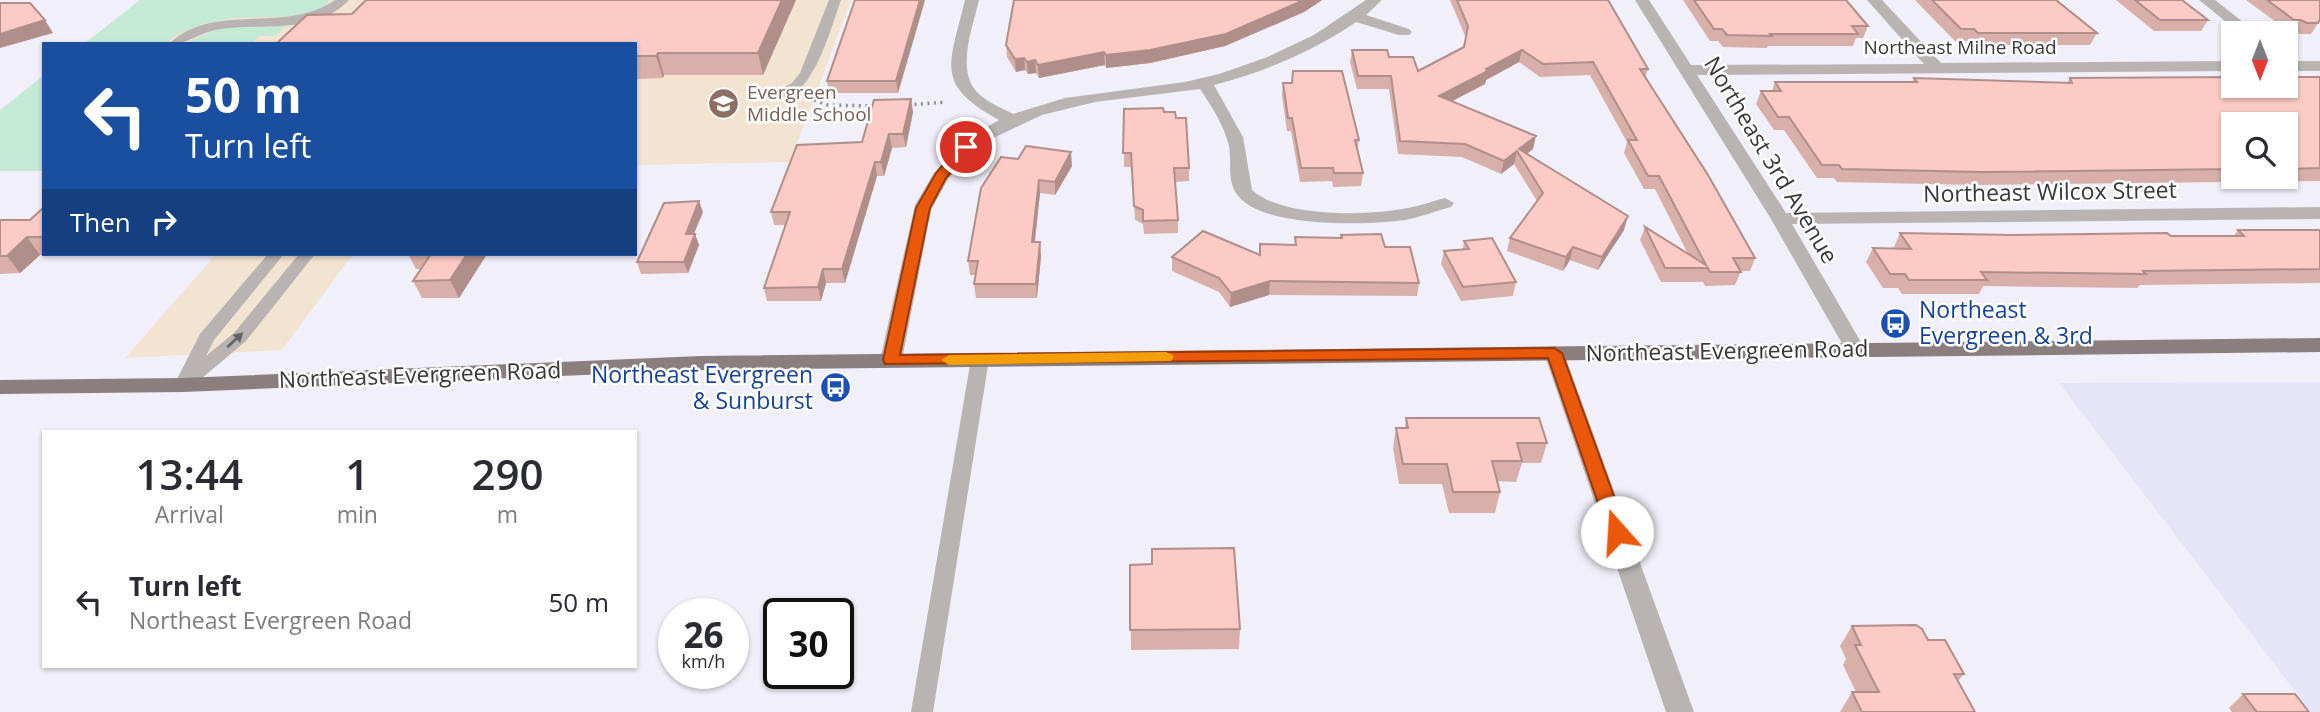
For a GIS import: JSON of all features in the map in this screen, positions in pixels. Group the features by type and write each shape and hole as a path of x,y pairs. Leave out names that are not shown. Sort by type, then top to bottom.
{"main road":[{"name":"Northeast Evergreen Road","path":"0,387 183,385 700,363 2320,345"}],"street":[{"path":"972,0 959,63 962,82 971,96 1009,119"},
{"path":"891,360 923,208 940,176 966,147 1009,119 1070,101 1205,83 1236,74 1308,43 1356,17 1375,0"},
{"name":"Northeast 3rd Avenue","path":"1642,0 1780,219 1855,349"},
{"path":"1874,0 1937,69"},
{"path":"2206,0 2233,21"},
{"path":"1356,17 1405,32"},
{"path":"2298,65 2320,66"},
{"name":"Northeast Milne Road","path":"1688,71 2221,66"},
{"path":"1205,83 1228,120 1237,145 1240,183 1247,196 1263,208 1298,215 1399,215 1445,203"},
{"name":"Northeast Wilcox Street","path":"1780,219 2320,213"},
{"name":"Northeast Evergreen Road","path":"1554,353 1680,712"}],"lane":[{"path":"178,42 191,33 219,24 311,19 329,12 344,0"},
{"path":"783,94 797,86 806,74 835,0"},
{"path":"183,385 206,338 274,256"},
{"path":"183,385 240,337 305,256"},
{"path":"922,712 980,359"}],"path":[{"path":"801,95 828,105 881,106"},
{"path":"904,105 946,102"}],"shaded area":[{"name":"Evergreen Middle School","path":"140,0 851,0 790,162 637,165 637,42 87,42"},
{"path":"214,256 352,256 282,350 125,358"},
{"path":"2320,382 2320,712 2311,712 2059,383"}],"green space":[{"path":"140,0 330,0 326,4 330,5 301,16 236,18 202,24 176,35 167,42 87,42"},
{"path":"233,26 286,26 275,36 259,36 253,42 189,42 213,30"},
{"path":"42,77 42,171 0,171 0,110"}],"building":[{"path":"366,0 782,0 758,53 658,53 656,56 637,56 637,42 278,42 307,15 352,14"},
{"path":"855,0 920,0 896,81 827,81"},
{"path":"1014,0 1304,0 1226,34 1150,50 1106,55 1104,52 1038,65 1035,60 1027,62 1024,58 1015,59 1006,45"},
{"path":"1457,0 1608,0 1648,69 1640,69 1708,175 1755,258 1733,258 1741,272 1710,272 1708,268 1665,268 1645,227 1706,265 1659,176 1648,176 1628,140 1637,140 1593,62 1543,64 1522,50 1439,96 1536,136 1519,149 1628,216 1602,257 1573,247 1566,257 1510,238 1543,193 1517,151 1504,161 1465,144 1400,141 1391,76 1358,76 1352,50 1387,50 1389,57 1413,57 1418,71 1464,47 1468,26"},
{"path":"1694,0 1846,0 1868,26 1852,26 1858,34 1727,35 1722,29 1714,29"},
{"path":"1932,0 2056,0 2097,33 1978,33 1974,29 1961,29"},
{"path":"2135,0 2182,0 2208,20 2160,20"},
{"path":"2267,0 2320,0 2320,19 2318,23 2294,20"},
{"path":"0,3 30,3 45,20 0,34"},
{"path":"1293,71 1342,71 1359,140 1355,140 1363,173 1334,173 1333,168 1301,168 1292,118 1288,118 1283,83 1292,83"},
{"path":"2221,77 2221,98 2298,98 2298,77 2320,77 2320,168 2298,169 2298,112 2221,112 2221,169 1982,172 1842,169 1839,165 1822,165 1789,117 1778,117 1761,91 1781,91 1775,82 1917,82 1914,78 2072,83 2070,78"},
{"path":"911,99 903,134 889,134 881,162 875,162 842,269 823,269 818,287 764,288 790,212 771,212 797,145 862,142 874,100"},
{"path":"1163,108 1164,112 1175,112 1176,118 1186,118 1189,168 1174,168 1178,220 1143,221 1143,210 1134,206 1131,153 1123,153 1124,109"},
{"path":"1026,146 1071,152 1055,182 1039,180 1032,242 1040,242 1036,284 974,284 978,261 968,261 981,188 1001,157 1018,159"},
{"path":"699,201 686,234 695,234 684,262 637,262 664,203"},
{"path":"42,209 42,237 27,237 7,256 0,256 0,220 30,220"},
{"path":"2238,230 2320,230 2320,269 2143,271 2146,274 1981,272 1987,280 1909,280 1905,274 1890,274 1873,248 1911,249 1900,233 2167,233 2171,236 2244,236"},
{"path":"1203,231 1260,255 1260,244 1296,245 1295,237 1342,238 1341,235 1381,234 1385,247 1410,247 1419,283 1270,281 1231,293 1219,278 1172,257"},
{"path":"1492,238 1516,282 1463,287 1444,251 1469,249 1464,241"},
{"path":"430,256 466,256 450,280 413,281"},
{"path":"1406,418 1539,418 1547,443 1517,443 1522,461 1492,461 1500,492 1453,492 1447,464 1403,464 1396,428 1408,428"},
{"path":"1234,548 1240,629 1130,630 1130,565 1152,564 1152,549"},
{"path":"1916,625 1922,629 1928,640 1945,640 1964,674 1954,674 1975,712 1862,712 1852,692 1879,692 1855,645 1861,645 1852,626"},
{"path":"2243,694 2295,694 2309,712 2257,712"}],"slow traffic":[{"path":"949,360 1166,357"}],"place":[{"name":"Evergreen Middle School","path":"724,103"},
{"name":"Northeast Evergreen & 3rd","path":"1896,323"},
{"name":"Northeast Evergreen & Sunburst","path":"836,388"}],"route":[{"path":"966,147 940,176 923,208 891,360 1554,353 1617,532"}]}
